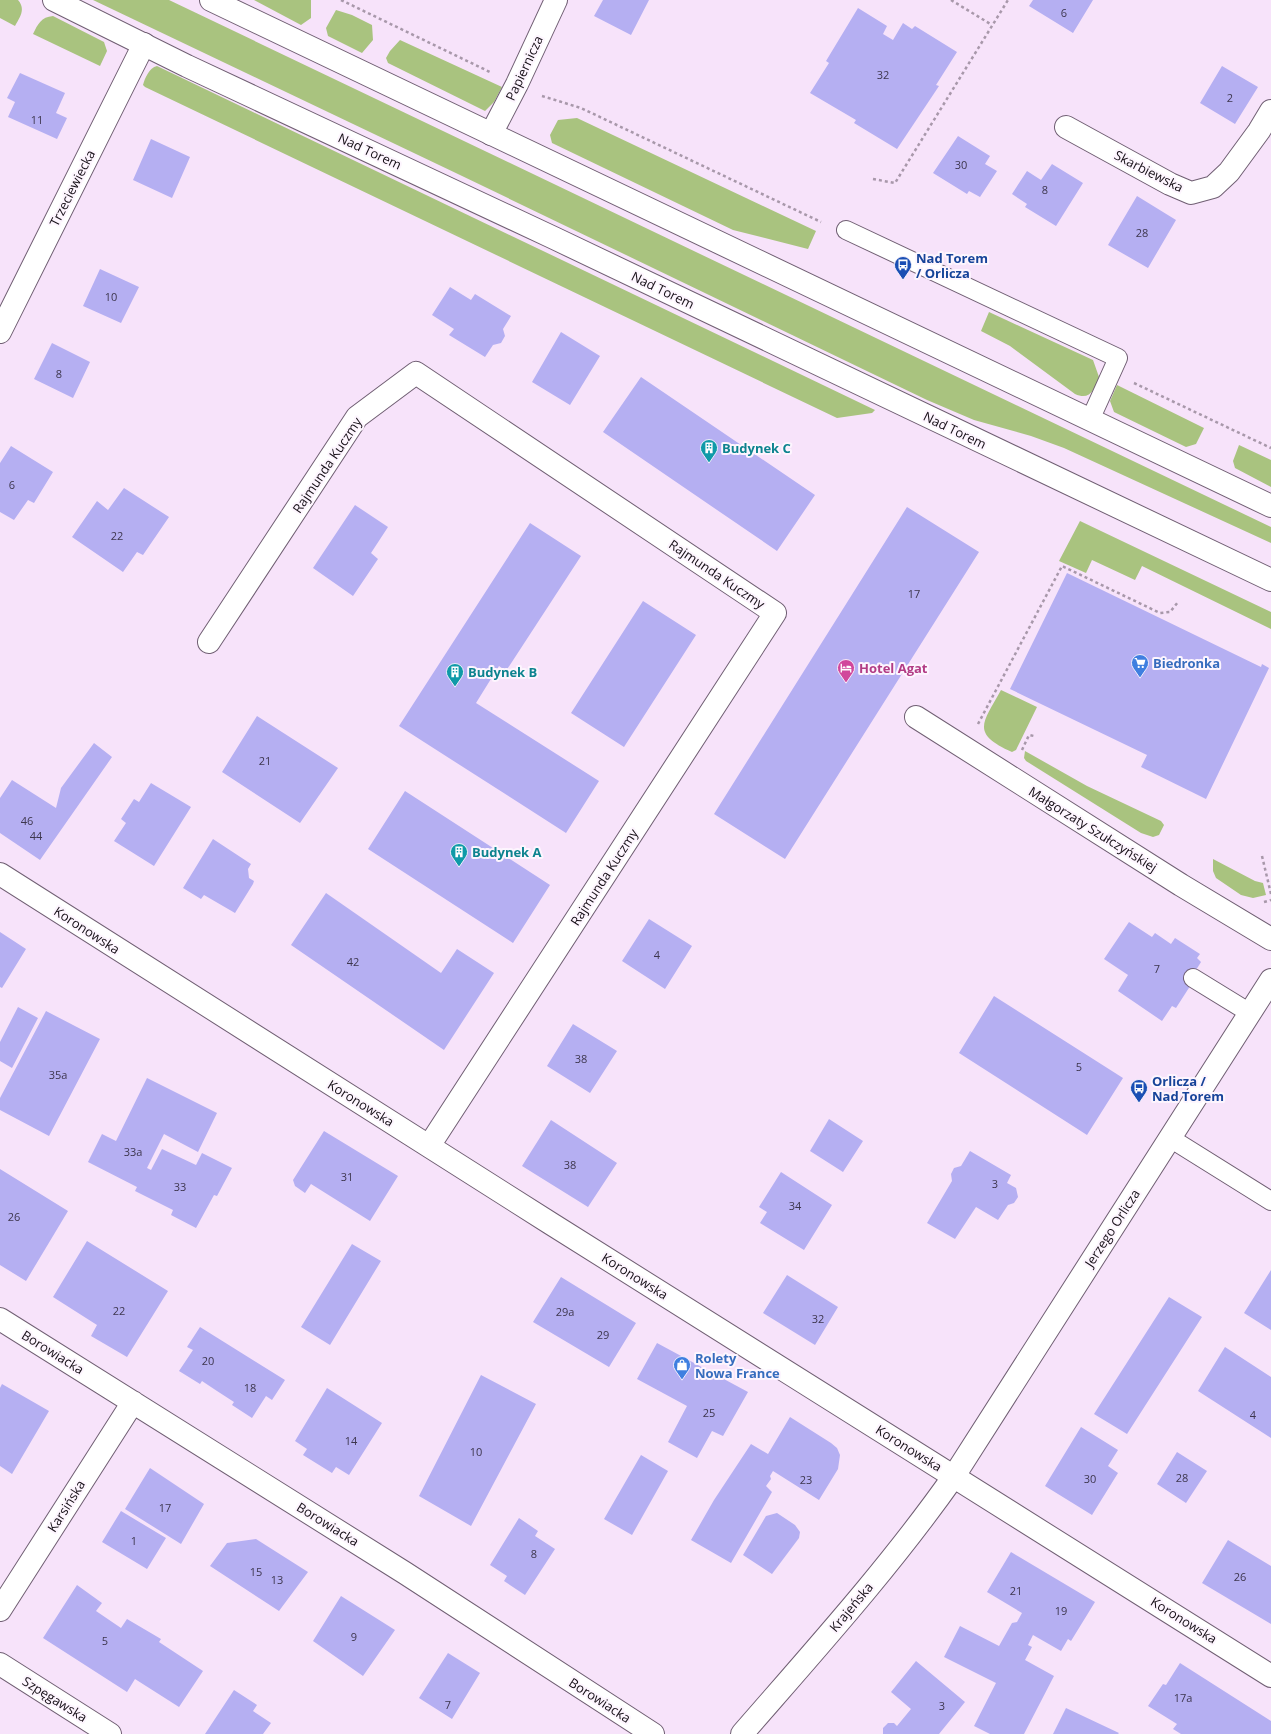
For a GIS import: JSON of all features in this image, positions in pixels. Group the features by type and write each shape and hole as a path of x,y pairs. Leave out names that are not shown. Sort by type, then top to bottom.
{"street":[{"name":"Nad Torem","path":"54,0 1271,580"},
{"path":"211,0 1271,506"},
{"name":"Papiernicza","path":"491,134 517,84 556,0"},
{"name":"Trzeciewiecka","path":"0,332 144,44"},
{"name":"Skarbiewska","path":"1066,127 1170,184 1191,193 1213,187 1229,172 1259,131 1271,111"},
{"name":"Rajmunda Kuczmy","path":"209,642 358,417 416,373 775,613 429,1146"},
{"name":"Małgorzaty Szułczyńskiej","path":"916,717 1181,885 1271,939"},
{"name":"Koronowska","path":"0,874 1271,1676"},
{"name":"Jerzego Orlicza","path":"954,1476 1271,980"},
{"name":"Borowiacka","path":"0,1319 405,1573 653,1734"},
{"name":"Karsińska","path":"0,1610 133,1402"},
{"name":"Krajeńska","path":"742,1734 861,1596 926,1516 954,1476"},
{"name":"Szpęgawska","path":"0,1664 110,1734"}],"lane":[{"path":"846,230 1118,358 1090,420"},
{"path":"1193,978 1250,1013"},
{"path":"1170,1138 1271,1201"}],"path":[{"path":"341,0 542,96 581,108 825,224"},
{"path":"951,0 992,25"},
{"path":"874,179 895,183 1008,0"},
{"path":"1128,380 1271,448"},
{"path":"978,730 979,720 1062,566 1160,613 1170,612 1178,602"},
{"path":"1019,755 1029,735 1034,736"},
{"path":"1262,856 1271,894"},
{"path":"1260,903 1271,900"}],"green space":[{"path":"0,0 18,0 20,3 22,10 15,26 0,18"},
{"path":"93,0 169,0 1271,527 1271,543 1064,448 1031,436 974,420 927,400"},
{"path":"254,0 311,0 311,18 301,25"},
{"path":"336,10 352,15 372,25 373,40 362,53 328,36 326,28"},
{"path":"53,16 104,42 107,51 100,66 33,34 38,24 43,19"},
{"path":"400,40 502,87 494,102 485,111 388,63 386,58"},
{"path":"157,66 875,410 872,413 837,418 145,87 143,85 145,79 152,69"},
{"path":"577,118 816,231 808,249 733,230 552,143 550,135 558,120"},
{"path":"989,312 1093,360 1099,377 1096,386 1091,393 1085,396 1075,394 1010,346 981,331"},
{"path":"1117,385 1204,428 1196,444 1186,447 1114,412 1110,401"},
{"path":"1239,445 1271,460 1271,487 1235,468 1233,461"},
{"path":"1080,521 1271,612 1271,629 1142,566 1135,580 1092,560 1086,573 1059,561"},
{"path":"1001,690 1037,707 1016,750 1012,752 990,739 985,733 985,719"},
{"path":"1025,751 1087,786 1161,821 1164,825 1159,835 1153,837 1141,833 1026,761 1024,758"},
{"path":"1213,859 1255,881 1263,883 1266,895 1253,898 1241,895 1216,878 1213,871"}],"building":[{"path":"603,0 649,0 631,35 594,16"},
{"path":"1033,0 1093,0 1073,33 1029,6"},
{"path":"858,8 887,26 883,34 893,40 903,23 912,29 915,26 957,52 936,85 939,86 897,149 854,123 856,120 810,93 829,63 826,61"},
{"path":"1222,66 1258,87 1235,124 1200,103"},
{"path":"20,73 65,93 56,113 67,118 57,139 8,117 15,102 7,98"},
{"path":"958,136 990,156 985,164 997,171 980,197 969,191 967,194 933,173"},
{"path":"151,139 190,157 172,198 133,180"},
{"path":"1052,164 1083,183 1056,226 1025,207 1027,204 1012,194 1027,171 1041,180"},
{"path":"1137,196 1176,220 1148,268 1108,245"},
{"path":"100,269 139,287 121,323 83,306"},
{"path":"450,287 471,300 475,294 511,316 503,329 505,336 501,343 493,345 485,357 449,335 454,329 432,315"},
{"path":"561,332 600,356 570,405 532,382"},
{"path":"52,343 90,362 73,398 34,379"},
{"name":"Budynek C","path":"641,377 815,495 777,551 603,432"},
{"path":"11,446 53,472 34,503 28,500 14,520 0,512 0,463"},
{"path":"124,488 169,517 143,555 137,552 123,572 72,537 97,501 108,510"},
{"path":"355,505 388,527 371,553 378,559 353,596 313,568"},
{"name":"Hotel Agat","path":"907,507 979,552 785,859 714,814"},
{"name":"Budynek B","path":"530,523 581,556 506,671 499,666 476,703 599,781 566,833 399,726"},
{"name":"Biedronka","path":"1067,573 1261,667 1262,664 1269,668 1206,799 1141,767 1147,755 1010,689"},
{"path":"643,601 696,635 624,747 571,713"},
{"path":"257,716 338,768 300,823 222,772"},
{"path":"94,743 112,757 40,860 0,833 0,798 12,780 56,808 61,788"},
{"path":"151,783 191,807 154,866 114,841 126,823 121,819 134,799 139,802"},
{"name":"Budynek A","path":"405,791 550,885 513,943 368,849"},
{"path":"213,839 251,864 248,869 249,878 254,881 235,913 204,895 201,899 183,888"},
{"path":"326,893 441,973 457,949 494,973 444,1050 291,945"},
{"path":"649,919 692,946 665,989 622,961"},
{"path":"1129,922 1152,937 1155,933 1171,944 1175,938 1200,954 1197,958 1201,962 1191,978 1194,980 1176,1008 1172,1006 1162,1021 1118,991 1128,975 1104,959"},
{"path":"0,932 26,949 2,988 0,987"},
{"path":"994,996 1123,1078 1087,1135 959,1053"},
{"path":"18,1007 38,1018 12,1068 0,1061 0,1042"},
{"path":"46,1011 100,1039 49,1136 0,1110 0,1098"},
{"path":"573,1024 617,1051 590,1093 547,1066"},
{"path":"147,1078 217,1113 198,1152 164,1134 147,1168 151,1170 162,1149 196,1165 202,1153 232,1168 217,1196 214,1195 196,1228 171,1215 173,1210 135,1191 137,1187 88,1162 102,1134 116,1141"},
{"path":"829,1119 863,1141 843,1172 810,1151"},
{"path":"551,1120 617,1163 588,1207 522,1166"},
{"path":"324,1131 398,1176 370,1221 311,1184 305,1193 295,1186 293,1180"},
{"path":"970,1151 1011,1175 1007,1183 1016,1188 1018,1197 1014,1203 1008,1205 998,1220 976,1207 955,1239 927,1223 952,1181 951,1174 954,1168 961,1166"},
{"path":"0,1169 68,1211 26,1281 0,1265"},
{"path":"781,1172 832,1205 804,1250 760,1223 767,1212 759,1207"},
{"path":"87,1241 168,1291 127,1357 91,1336 97,1325 53,1297"},
{"path":"352,1244 381,1261 330,1345 301,1327"},
{"path":"1271,1270 1271,1330 1244,1313"},
{"path":"787,1275 838,1307 815,1345 763,1313"},
{"path":"561,1277 636,1323 609,1367 533,1322"},
{"path":"1169,1297 1202,1317 1127,1434 1094,1414"},
{"path":"200,1327 285,1380 272,1400 266,1396 252,1418 232,1405 234,1402 202,1381 200,1384 179,1371 193,1350 187,1347"},
{"path":"657,1343 748,1392 723,1436 712,1431 697,1458 668,1442 687,1406 637,1379"},
{"path":"1225,1347 1271,1377 1271,1438 1198,1391"},
{"path":"481,1375 536,1404 471,1526 419,1496"},
{"path":"2,1384 49,1411 12,1474 0,1466 0,1388"},
{"path":"327,1388 382,1423 349,1475 336,1467 332,1473 303,1455 307,1449 295,1441"},
{"path":"790,1417 831,1443 837,1448 840,1455 838,1469 819,1500 773,1471 770,1476 771,1479 766,1486 772,1492 731,1563 691,1540 714,1500 751,1444 768,1454"},
{"path":"1081,1427 1118,1450 1108,1466 1118,1473 1092,1515 1045,1486"},
{"path":"1177,1452 1207,1471 1186,1503 1157,1484"},
{"path":"641,1455 668,1471 632,1535 604,1519"},
{"path":"150,1468 204,1504 181,1544 125,1509"},
{"path":"121,1511 166,1538 147,1569 102,1542"},
{"path":"777,1513 795,1525 800,1532 799,1538 772,1574 743,1555 766,1516"},
{"path":"519,1518 538,1531 535,1536 555,1549 525,1595 504,1581 507,1576 490,1565"},
{"path":"256,1539 308,1572 279,1611 210,1566 227,1543"},
{"path":"1228,1540 1271,1566 1271,1624 1202,1583"},
{"path":"1011,1552 1095,1602 1071,1641 1068,1639 1061,1651 1033,1635 1028,1645 1032,1647 1025,1660 1054,1676 1024,1734 990,1734 974,1726 996,1683 944,1657 960,1626 999,1646 1012,1623 1017,1622 1022,1613 987,1592"},
{"path":"77,1585 102,1603 96,1611 121,1628 127,1619 161,1639 159,1642 203,1671 179,1707 135,1679 127,1692 43,1638"},
{"path":"341,1596 395,1630 363,1676 313,1641"},
{"path":"448,1653 480,1673 452,1719 419,1698"},
{"path":"916,1661 965,1702 939,1734 883,1734 883,1728 888,1723 894,1723 897,1726 911,1709 891,1692"},
{"path":"1180,1663 1271,1721 1271,1734 1181,1734 1173,1729 1177,1724 1148,1706 1163,1684 1166,1685"},
{"path":"234,1690 257,1705 253,1711 271,1723 263,1734 205,1734"},
{"path":"1066,1708 1119,1733 1053,1734"}],"place":[{"name":"Nad Torem / Orlicza","path":"903,280"},
{"name":"Budynek C","path":"709,463"},
{"name":"Biedronka","path":"1140,678"},
{"name":"Hotel Agat","path":"846,683"},
{"name":"Budynek B","path":"455,687"},
{"name":"Budynek A","path":"459,867"},
{"name":"Orlicza / Nad Torem","path":"1139,1103"},
{"name":"Rolety Nowa France","path":"682,1380"}]}
